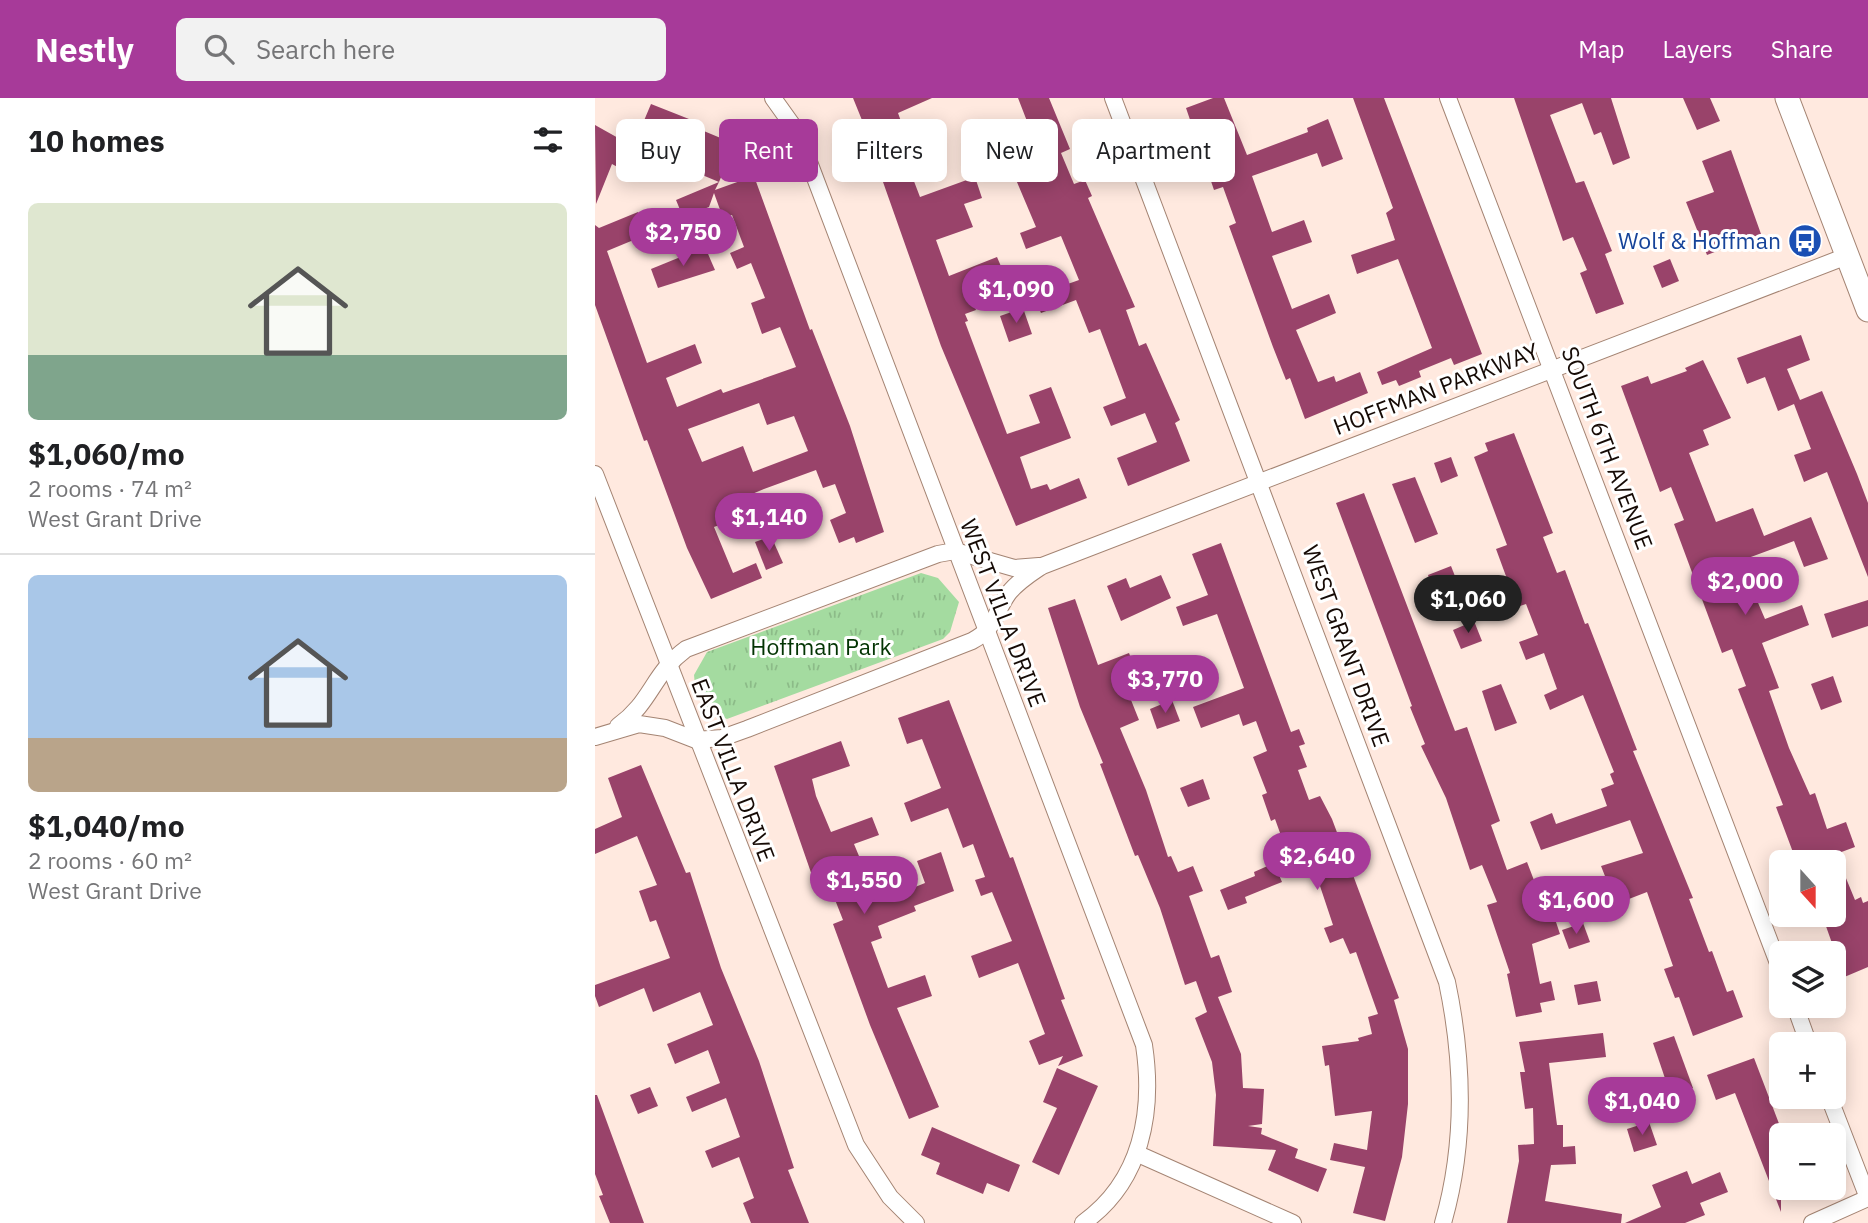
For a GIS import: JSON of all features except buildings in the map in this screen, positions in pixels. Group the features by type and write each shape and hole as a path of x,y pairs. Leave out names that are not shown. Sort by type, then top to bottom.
{"main road":[{"path":"1787,98 1868,310"}],"street":[{"name":"WEST VILLA DRIVE","path":"773,98 798,133 954,551 1144,1045 1149,1081 1146,1117 1138,1154"},
{"name":"WEST GRANT DRIVE","path":"1113,98 1260,480 1447,982 1460,1063 1461,1116 1443,1223"},
{"name":"SOUTH 6TH AVENUE","path":"1448,98 1770,941"},
{"name":"HOFFMAN PARKWAY","path":"987,633 1008,594 1042,566 1847,256"},
{"name":"EAST VILLA DRIVE","path":"595,474 696,740 856,1145 871,1173 916,1223"},
{"name":"HOFFMAN PARKWAY","path":"954,551 998,566 1042,566"},
{"path":"612,730 636,713 667,663 686,649 937,554 954,551"},
{"path":"595,737 639,724 665,728 696,740 722,738 940,654 987,633"},
{"path":"1812,1223 1868,1198 1834,1109"},
{"path":"1083,1223 1115,1194 1138,1154 1293,1223"}],"green space":[{"name":"Hoffman Park","path":"921,573 938,578 959,602 950,632 943,639 727,719 712,711 699,697 694,675 707,652"}],"place":[{"name":"Wolf & Hoffman","path":"1805,241"}]}
